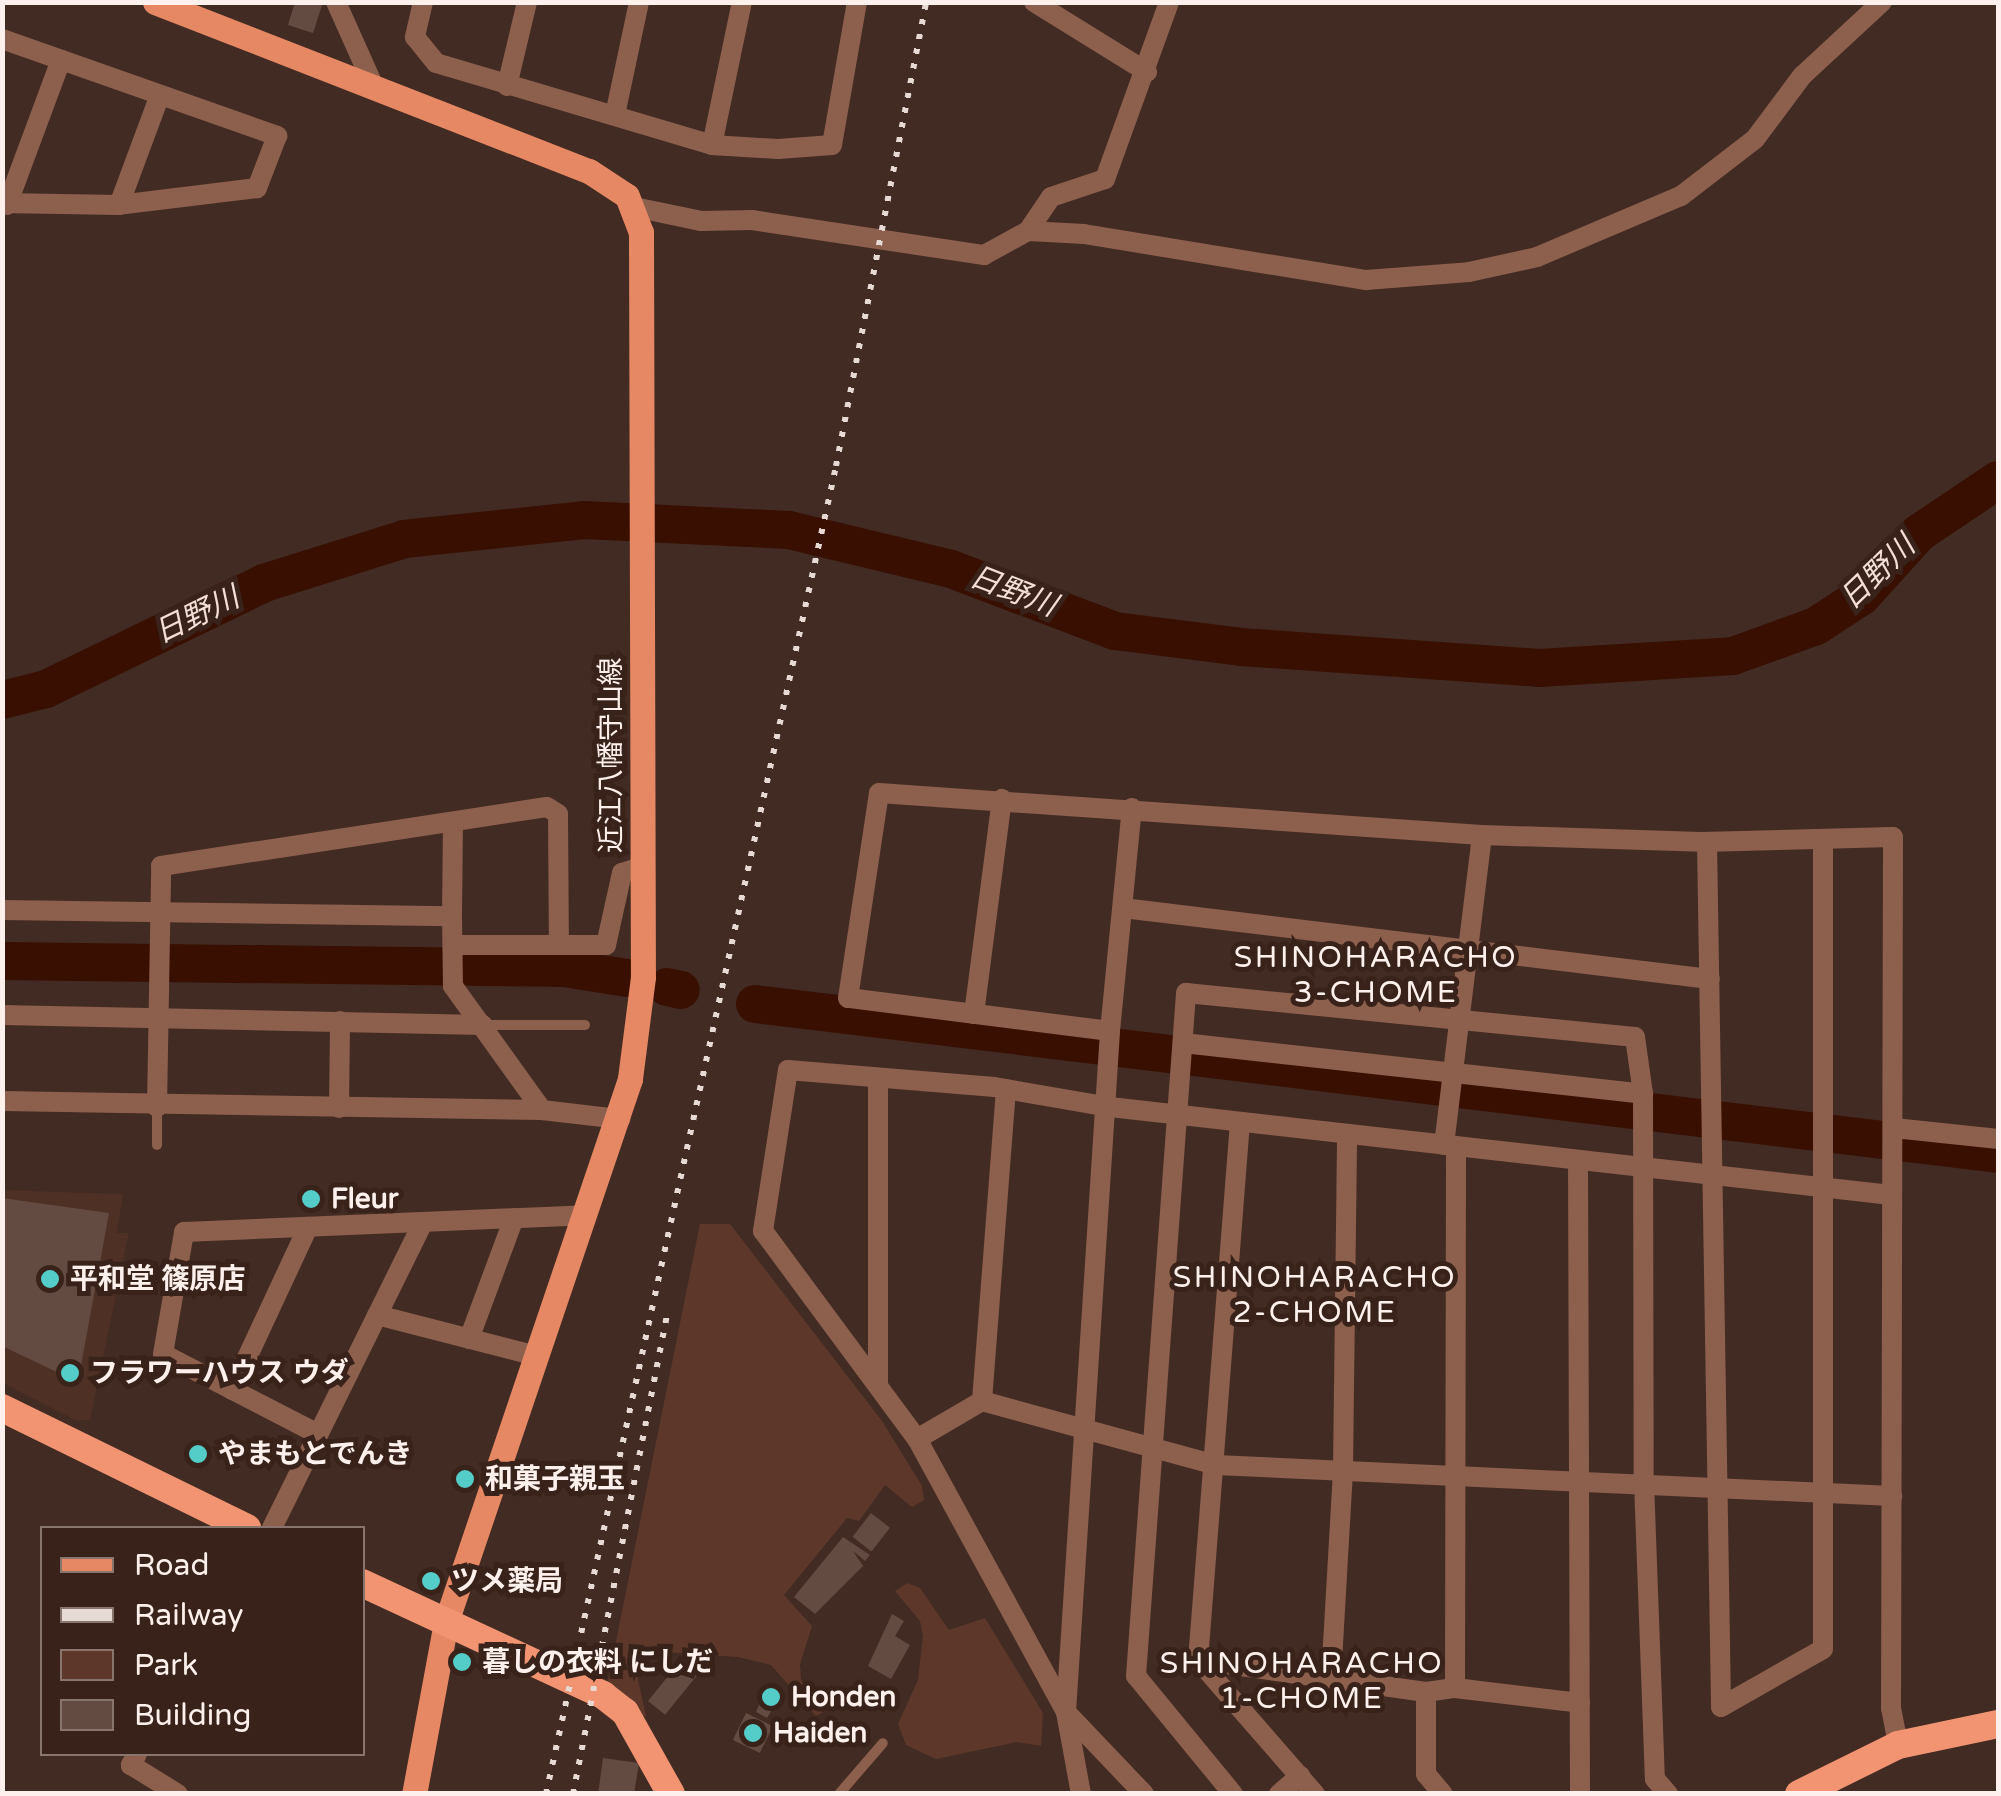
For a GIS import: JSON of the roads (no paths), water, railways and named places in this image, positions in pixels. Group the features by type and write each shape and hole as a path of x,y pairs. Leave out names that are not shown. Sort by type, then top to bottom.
{"highway":[{"path":"2,1408 243,1526"},
{"path":"365,1584 604,1695 625,1712 670,1794"},
{"path":"1800,1794 1898,1745 1998,1724"}],"main road":[{"path":"154,2 199,10 374,87 589,171 638,219"},
{"name":"近江八幡守山線","path":"414,1794 446,1622 620,1118 643,976 638,219"}],"street":[{"path":"336,2 374,87"},
{"path":"423,2 415,37 436,62 712,145 832,145 857,2"},
{"path":"507,86 527,2"},
{"path":"614,115 639,2"},
{"path":"712,145 742,2"},
{"path":"1034,2 1147,72"},
{"path":"1028,232 1050,197 1105,179 1147,72 1169,2"},
{"path":"638,219 966,254 984,254 1028,232 1084,234 1366,280 1469,272 1537,257 1680,196 1755,139 1802,76 1882,2"},
{"path":"2,39 276,136 257,188 120,204 5,204 61,60"},
{"path":"120,204 160,94"},
{"path":"1110,1043 974,1014 848,998 878,792 1482,835 1707,842 1893,838 1890,1708 1898,1745"},
{"path":"974,1014 1002,800"},
{"path":"156,1107 161,866 546,807 558,814 559,944"},
{"path":"1081,1794 1066,1712 1110,1107 1110,1043 1132,808"},
{"path":"453,822 452,980 542,1110"},
{"path":"1455,1688 1460,1475 1451,1085 1482,835"},
{"path":"1707,842 1721,1707 1823,1648 1823,840"},
{"path":"453,950 606,945 622,873 641,867"},
{"path":"1123,908 1710,979"},
{"path":"2,910 452,916"},
{"path":"1233,1794 1136,1676 1186,993 1459,1016 1635,1037 1642,1107 1639,1167 1644,1482 1655,1779 1668,1794"},
{"path":"2,1016 158,1016 483,1026"},
{"path":"339,1108 340,1021"},
{"path":"1182,1053 1642,1107"},
{"path":"1144,1794 1066,1712 917,1439 763,1231 788,1070 1006,1089 1110,1107 1891,1196"},
{"path":"878,1078 878,1384"},
{"path":"982,1401 1006,1089"},
{"path":"2,1102 542,1110 620,1118"},
{"path":"1240,1122 1198,1660 1315,1794"},
{"path":"1331,1678 1343,1470 1347,1134"},
{"path":"1894,1139 1998,1139"},
{"path":"1578,1160 1580,1794"},
{"path":"318,1434 163,1354 184,1232 586,1214"},
{"path":"469,1339 514,1218"},
{"path":"273,1526 423,1222"},
{"path":"232,1390 308,1227"},
{"path":"377,1315 537,1356"},
{"path":"917,1439 982,1401 1216,1465 1820,1489 1892,1496"},
{"path":"1198,1660 1426,1692 1455,1688 1580,1704"},
{"path":"1426,1692 1426,1774 1443,1794"},
{"path":"136,1756 131,1765 178,1794"},
{"path":"1279,1794 1300,1776"}],"lane":[{"path":"483,1026 585,1025"},
{"path":"156,1107 157,1145"},
{"path":"840,1794 884,1743"}],"waterway":[{"name":"日野川","path":"2,700 46,689 264,583 404,539 584,520 789,530 951,569 1115,631 1241,647 1539,668 1733,656 1816,626 1862,596 1919,533 1998,480"},
{"path":"2,961 564,968 627,978"},
{"path":"667,987 681,990"},
{"path":"755,1004 1998,1154"}],"railway":[{"path":"546,1794 836,466 926,2"},
{"path":"573,1794 667,1313"}],"place":[{"name":"Fleur","path":"311,1199"},
{"name":"平和堂 篠原店","path":"50,1279"},
{"name":"フラワーハウス ウダ","path":"70,1373"},
{"name":"やまもとでんき","path":"198,1454"},
{"name":"和菓子親玉","path":"465,1479"},
{"name":"ツメ薬局","path":"431,1581"},
{"name":"暮しの衣料 にしだ","path":"462,1662"},
{"name":"Honden","path":"771,1697"},
{"name":"Haiden","path":"753,1733"}],"district":[{"name":"SHINOHARACHO 3-CHOME","path":"1376,975"},
{"name":"SHINOHARACHO 2-CHOME","path":"1315,1295"},
{"name":"SHINOHARACHO 1-CHOME","path":"1302,1681"}]}
